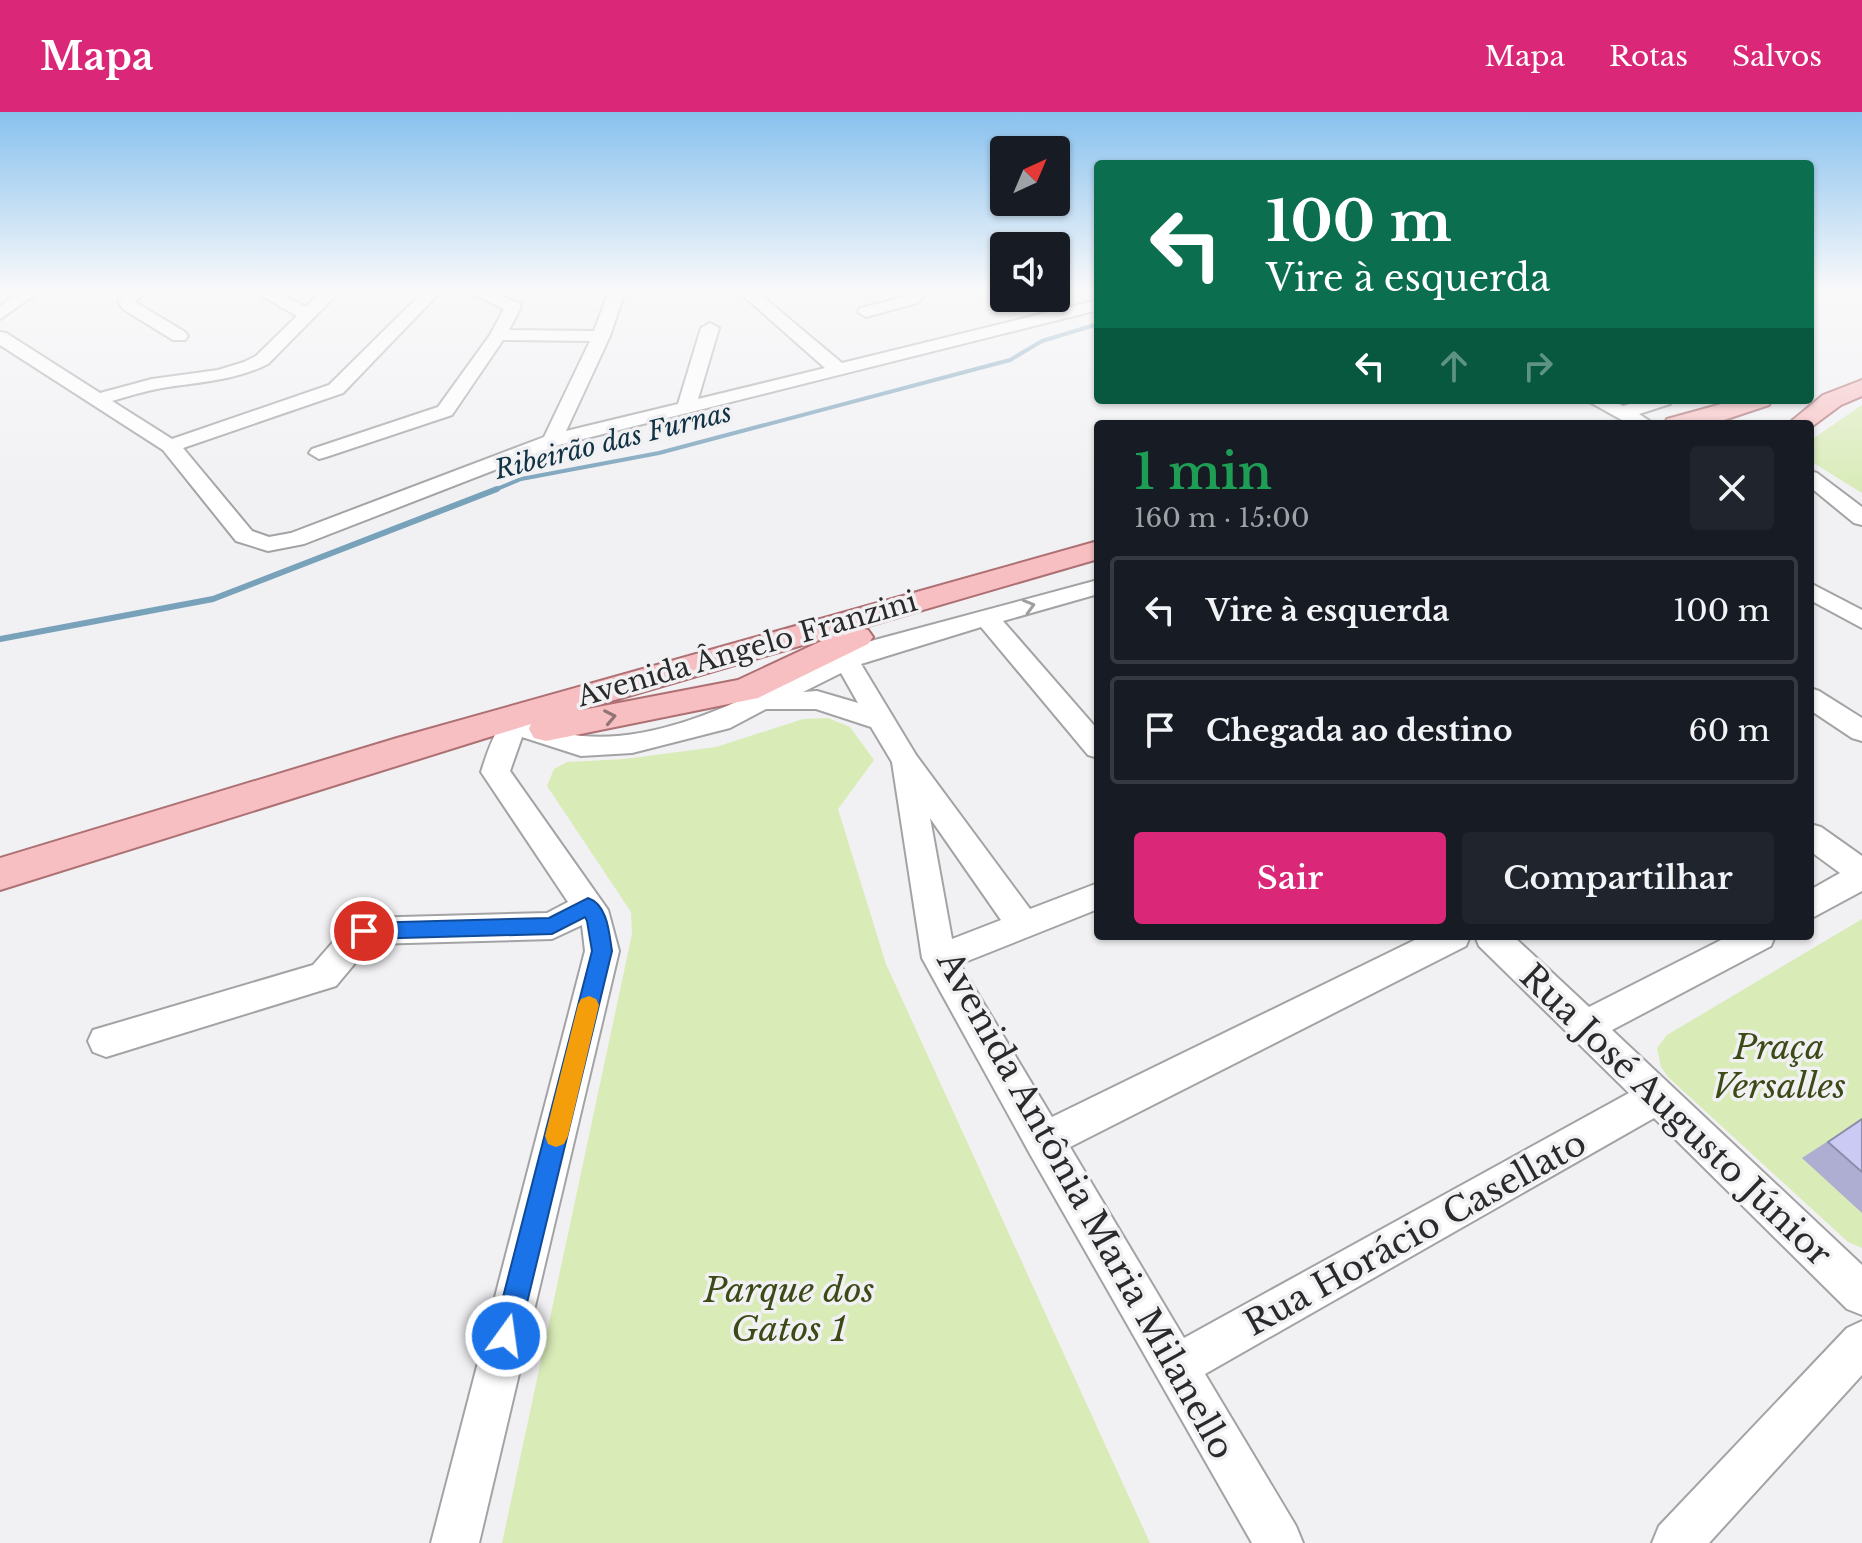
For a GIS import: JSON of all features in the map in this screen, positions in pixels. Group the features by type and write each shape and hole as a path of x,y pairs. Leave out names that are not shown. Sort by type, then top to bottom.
{"main road":[{"path":"1836,373 1862,364"},
{"path":"1805,420 1832,400 1862,387"},
{"path":"1695,420 1748,404"},
{"name":"Avenida Ângelo Franzini","path":"523,727 691,666 1094,551"},
{"name":"Avenida Ângelo Franzini","path":"0,874 397,751 523,727 679,705 746,690 857,637 1094,568"},
{"path":"691,666 674,688 679,705 720,721"}],"street":[{"path":"33,358 170,446 244,536 268,544 296,539 552,441 886,358"},
{"path":"97,399 168,382 233,374 264,358"},
{"path":"170,446 336,389 369,358"},
{"path":"319,453 445,411 482,358"},
{"path":"552,441 591,358"},
{"path":"687,405 701,358"},
{"path":"824,358 840,371"},
{"path":"1604,404 1636,420"},
{"path":"1621,413 1650,404"},
{"path":"1814,480 1862,518"},
{"path":"1814,504 1862,527"},
{"path":"455,1543 602,951 597,919 495,772 523,727 581,746 619,744 720,721 846,660 1094,588"},
{"path":"1814,592 1862,620"},
{"path":"987,618 1094,743"},
{"path":"846,660 906,762 1024,926"},
{"path":"762,703 817,700 881,720"},
{"path":"1814,700 1862,731"},
{"name":"Avenida Antônia Maria Milanello","path":"906,762 939,958 1279,1543"},
{"path":"1814,838 1862,875 1814,904"},
{"path":"939,958 1094,898"},
{"path":"106,1041 324,976 364,931 552,926 588,906"},
{"path":"1043,1141 1446,940"},
{"name":"Rua José Augusto Júnior","path":"1495,940 1862,1294"},
{"path":"1584,1027 1741,940"},
{"name":"Rua Horácio Casellato","path":"1174,1367 1656,1098"},
{"path":"1676,1543 1862,1343"}],"green space":[{"path":"1862,405 1862,493 1814,463 1814,438"},
{"name":"Parque dos Gatos 1","path":"828,718 850,727 874,760 838,809 886,964 1150,1543 502,1543 632,934 631,912 547,786 554,769 567,762 624,759 716,747 803,719"},
{"name":"Praça Versalles","path":"1862,919 1862,1248 1848,1242 1668,1077 1661,1067 1657,1048 1667,1035"}],"building":[{"path":"1862,1119 1862,1172 1828,1142"}],"waterway":[{"name":"Ribeirão das Furnas","path":"494,490 521,479 659,453 1014,358"},
{"name":"Ribeirão das Furnas","path":"0,639 213,599 494,490"}],"slow traffic":[{"path":"556,1136 589,1005"}],"route":[{"path":"364,931 552,926 588,906 597,919 602,951 506,1336"}]}
